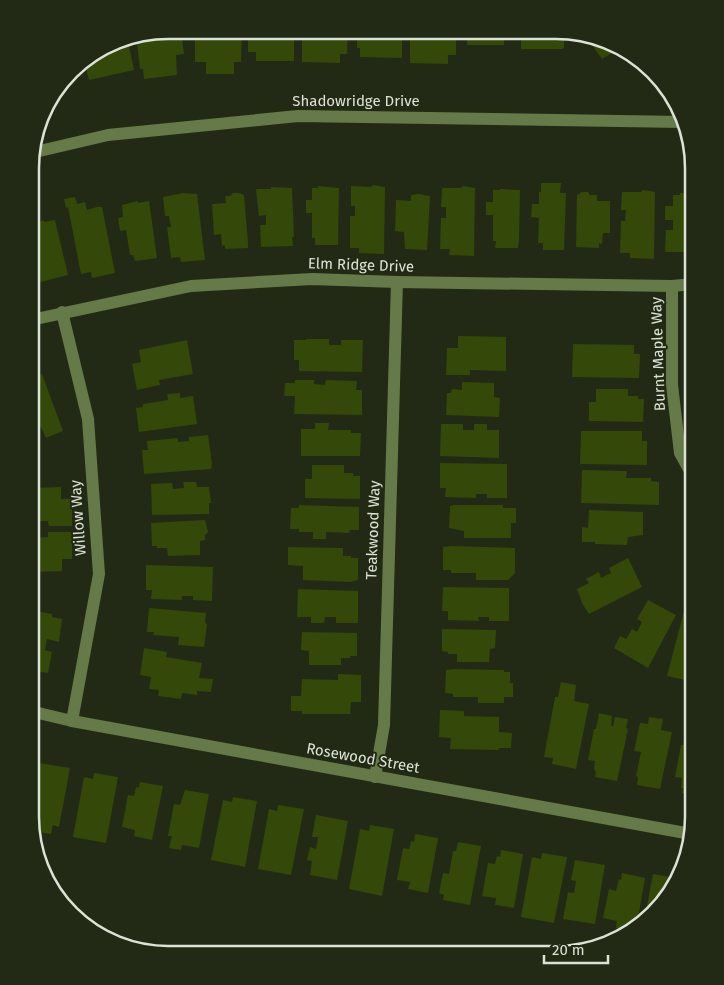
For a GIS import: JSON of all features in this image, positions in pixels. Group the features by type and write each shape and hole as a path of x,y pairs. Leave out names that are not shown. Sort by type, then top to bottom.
{"street":[{"name":"Shadowridge Drive","path":"40,151 108,136 298,116 676,122"},
{"name":"Elm Ridge Drive","path":"39,318 191,286 312,279 397,282 685,285"},
{"name":"Teakwood Way","path":"375,777 384,725 397,282"},
{"name":"Burnt Maple Way","path":"672,286 672,385 680,453 685,462"},
{"name":"Willow Way","path":"62,312 88,419 99,574 72,721"},
{"name":"Rosewood Street","path":"39,713 72,721 684,833"}],"building":[{"path":"160,39 182,39 184,54 176,55 177,75 144,79 143,69 140,69 137,43"},
{"path":"195,39 242,39 241,62 234,62 234,74 206,74 206,62 195,62"},
{"path":"248,39 294,39 294,61 256,61 256,52 248,52"},
{"path":"302,39 348,39 347,54 340,54 340,63 302,62"},
{"path":"357,39 402,39 402,58 360,57 360,48 357,48"},
{"path":"410,39 456,39 456,55 448,55 448,64 410,63"},
{"path":"467,39 504,39 504,45 467,45"},
{"path":"521,39 564,39 564,48 562,49 521,49"},
{"path":"592,44 613,52 602,59"},
{"path":"129,45 134,70 89,80 86,68 89,65 103,56"},
{"path":"541,183 561,183 560,193 566,193 564,250 543,250 543,243 538,243 539,218 531,217 532,204 539,204"},
{"path":"373,185 385,187 384,254 359,253 359,248 350,248 350,216 355,216 355,206 351,206 351,186 371,187"},
{"path":"318,186 339,188 338,245 315,245 315,238 312,238 312,213 306,213 306,200 312,200 312,188 318,188"},
{"path":"463,186 475,188 474,256 449,255 450,249 440,249 441,218 446,218 446,207 441,207 442,188 461,188"},
{"path":"271,187 292,188 293,246 261,247 260,225 266,225 266,215 259,216 256,189 271,189"},
{"path":"493,190 520,190 518,248 495,248 496,241 493,241 493,215 486,215 486,202 493,202"},
{"path":"643,190 655,192 654,259 630,258 630,253 620,253 621,221 625,221 626,210 621,210 622,192 641,192"},
{"path":"582,192 597,195 597,201 610,201 610,233 603,233 602,244 599,243 599,248 576,247 577,195"},
{"path":"183,193 197,194 205,260 181,262 180,257 171,258 167,227 171,227 169,216 165,216 163,197"},
{"path":"233,193 244,195 248,248 225,249 225,245 222,246 221,234 214,235 212,204 226,203 225,196 230,196"},
{"path":"680,193 685,193 685,252 665,252 666,230 673,230 673,220 665,220 665,206 673,206 673,195 680,195"},
{"path":"411,195 430,196 427,250 405,249 404,232 395,231 396,200 411,201"},
{"path":"75,197 77,204 85,202 87,210 102,207 115,273 92,278 91,272 81,274 68,207 66,208 64,199"},
{"path":"138,201 138,203 149,201 157,258 135,261 133,255 130,255 126,230 120,231 118,218 123,217 122,205"},
{"path":"55,220 68,275 39,282 39,222"},
{"path":"458,336 506,337 506,371 470,370 470,375 446,375 447,348 458,348"},
{"path":"329,339 329,345 341,345 341,340 363,340 362,372 299,371 299,360 294,360 294,340"},
{"path":"187,340 193,374 159,380 160,385 137,390 132,364 141,362 139,350"},
{"path":"573,344 634,345 634,354 640,354 639,378 572,377"},
{"path":"42,374 63,431 46,438 41,427 39,428 39,375"},
{"path":"295,380 314,380 314,384 325,385 326,380 357,381 356,390 362,390 362,415 294,414 295,396 284,396 285,383 295,383"},
{"path":"462,382 494,383 494,397 500,398 499,417 446,415 447,393 451,393 452,389 462,390"},
{"path":"596,389 628,389 628,396 638,396 638,399 644,399 643,422 589,421 589,402 596,402"},
{"path":"180,393 180,398 193,396 197,424 139,432 136,408 143,407 143,404 168,400 167,394"},
{"path":"315,423 329,423 328,430 351,430 351,433 361,433 360,456 301,456 301,429 315,429"},
{"path":"441,424 463,424 463,430 474,430 474,424 487,424 487,430 499,430 499,458 440,456"},
{"path":"581,431 642,431 642,441 647,441 647,465 580,464"},
{"path":"208,435 211,469 144,474 142,450 148,450 147,441 178,438 178,442 189,441 189,437"},
{"path":"440,463 507,464 507,498 487,498 487,494 476,494 476,498 445,497 446,488 440,488"},
{"path":"312,465 344,465 344,473 353,473 353,476 360,476 360,499 305,498 305,479 312,479"},
{"path":"582,470 627,471 626,478 651,478 651,481 659,482 659,505 581,503"},
{"path":"183,482 196,482 197,487 209,487 211,503 209,503 209,514 152,515 151,484 172,483 173,489 184,488"},
{"path":"61,487 61,499 72,499 72,526 49,526 48,521 39,521 39,488"},
{"path":"299,505 359,507 359,530 350,530 349,533 326,532 326,539 313,539 313,532 299,532 299,529 290,529 291,508 299,508"},
{"path":"503,505 503,508 516,508 516,523 511,523 511,538 464,538 464,531 449,528 450,506"},
{"path":"589,510 643,512 643,535 628,537 627,545 582,542 582,527 588,528"},
{"path":"205,520 208,532 205,535 205,540 200,541 200,555 168,556 167,548 152,546 151,523"},
{"path":"48,532 72,532 72,559 62,559 62,571 39,572 39,538 48,537"},
{"path":"288,547 343,548 343,556 358,558 358,580 351,582 303,580 303,566 288,565"},
{"path":"443,547 515,548 515,573 508,580 476,580 476,573 451,573 451,570 443,570"},
{"path":"628,558 642,587 589,614 583,605 577,589 589,583 586,579 599,572 601,578 611,573 609,568"},
{"path":"146,565 213,567 212,601 193,600 193,596 182,596 182,600 151,599 152,590 146,590"},
{"path":"443,587 509,588 509,621 489,621 489,617 478,617 479,621 448,620 448,611 442,611"},
{"path":"298,589 358,591 358,623 336,623 336,617 325,617 324,623 311,623 311,617 297,617"},
{"path":"648,600 676,615 648,668 614,648 620,636 626,639 632,629 637,632 642,622 637,619"},
{"path":"149,608 206,613 205,622 207,625 204,647 178,645 179,637 153,635 154,632 147,632"},
{"path":"684,611 685,611 685,680 667,676"},
{"path":"39,612 52,614 52,617 62,619 59,642 47,639 45,650 52,652 48,673 39,672"},
{"path":"442,629 496,630 495,648 490,649 489,662 457,662 457,654 448,654 448,652 442,651"},
{"path":"302,632 357,633 357,656 341,658 341,665 309,665 309,651 301,650"},
{"path":"144,648 167,652 166,657 202,663 199,678 213,679 211,692 197,691 197,695 182,693 181,699 158,696 159,690 149,689 151,677 140,675"},
{"path":"446,670 504,670 504,672 510,672 510,683 513,683 513,697 504,697 504,703 478,703 478,697 453,697 453,694 445,693"},
{"path":"338,674 361,675 361,702 351,702 350,714 302,714 302,711 291,711 291,696 301,696 302,679 338,680"},
{"path":"561,682 576,685 574,701 589,704 576,769 552,764 553,758 544,757 555,697 558,697"},
{"path":"440,710 464,711 464,716 499,717 499,732 512,733 511,748 499,748 498,750 450,749 451,738 439,737"},
{"path":"599,713 612,716 611,726 613,726 615,717 628,719 626,728 628,729 617,781 595,777 595,761 588,760"},
{"path":"649,717 663,719 661,730 672,732 660,789 637,785 638,777 636,776 641,752 634,751 640,723 648,724"},
{"path":"685,737 685,794 682,793 683,788 681,788 682,778 675,777 681,745 683,745"},
{"path":"39,763 70,768 59,827 53,825 51,834 40,832"},
{"path":"94,773 118,777 106,843 73,837 84,777 93,779"},
{"path":"140,782 163,786 152,840 134,836 135,830 122,827 128,795 134,796 136,787 139,788"},
{"path":"185,790 209,794 199,848 182,845 181,850 169,848 172,836 168,836 174,804 180,805"},
{"path":"233,797 257,801 245,867 211,860 223,800 232,802"},
{"path":"278,805 304,809 291,875 258,869 269,809 277,811"},
{"path":"316,815 348,821 337,880 310,875 312,861 307,860 310,847 316,849 318,837 312,837"},
{"path":"370,825 394,829 382,896 349,889 360,829 369,831"},
{"path":"415,834 438,838 428,893 408,889 410,882 397,880 403,848 409,849 411,841 414,842"},
{"path":"458,842 481,846 470,905 443,900 444,895 439,893 443,873 449,874 453,851 456,851"},
{"path":"501,850 523,854 514,908 495,905 496,898 482,896 488,863 495,864 497,856 500,857"},
{"path":"542,853 567,857 554,923 521,917 532,857 541,859"},
{"path":"575,860 605,865 595,924 563,919 568,892 574,893 576,881 571,880"},
{"path":"622,873 645,878 638,916 620,929 616,928 617,921 603,918 609,889 616,891 619,879 621,880"},
{"path":"653,874 670,877 663,889 646,909"}]}
